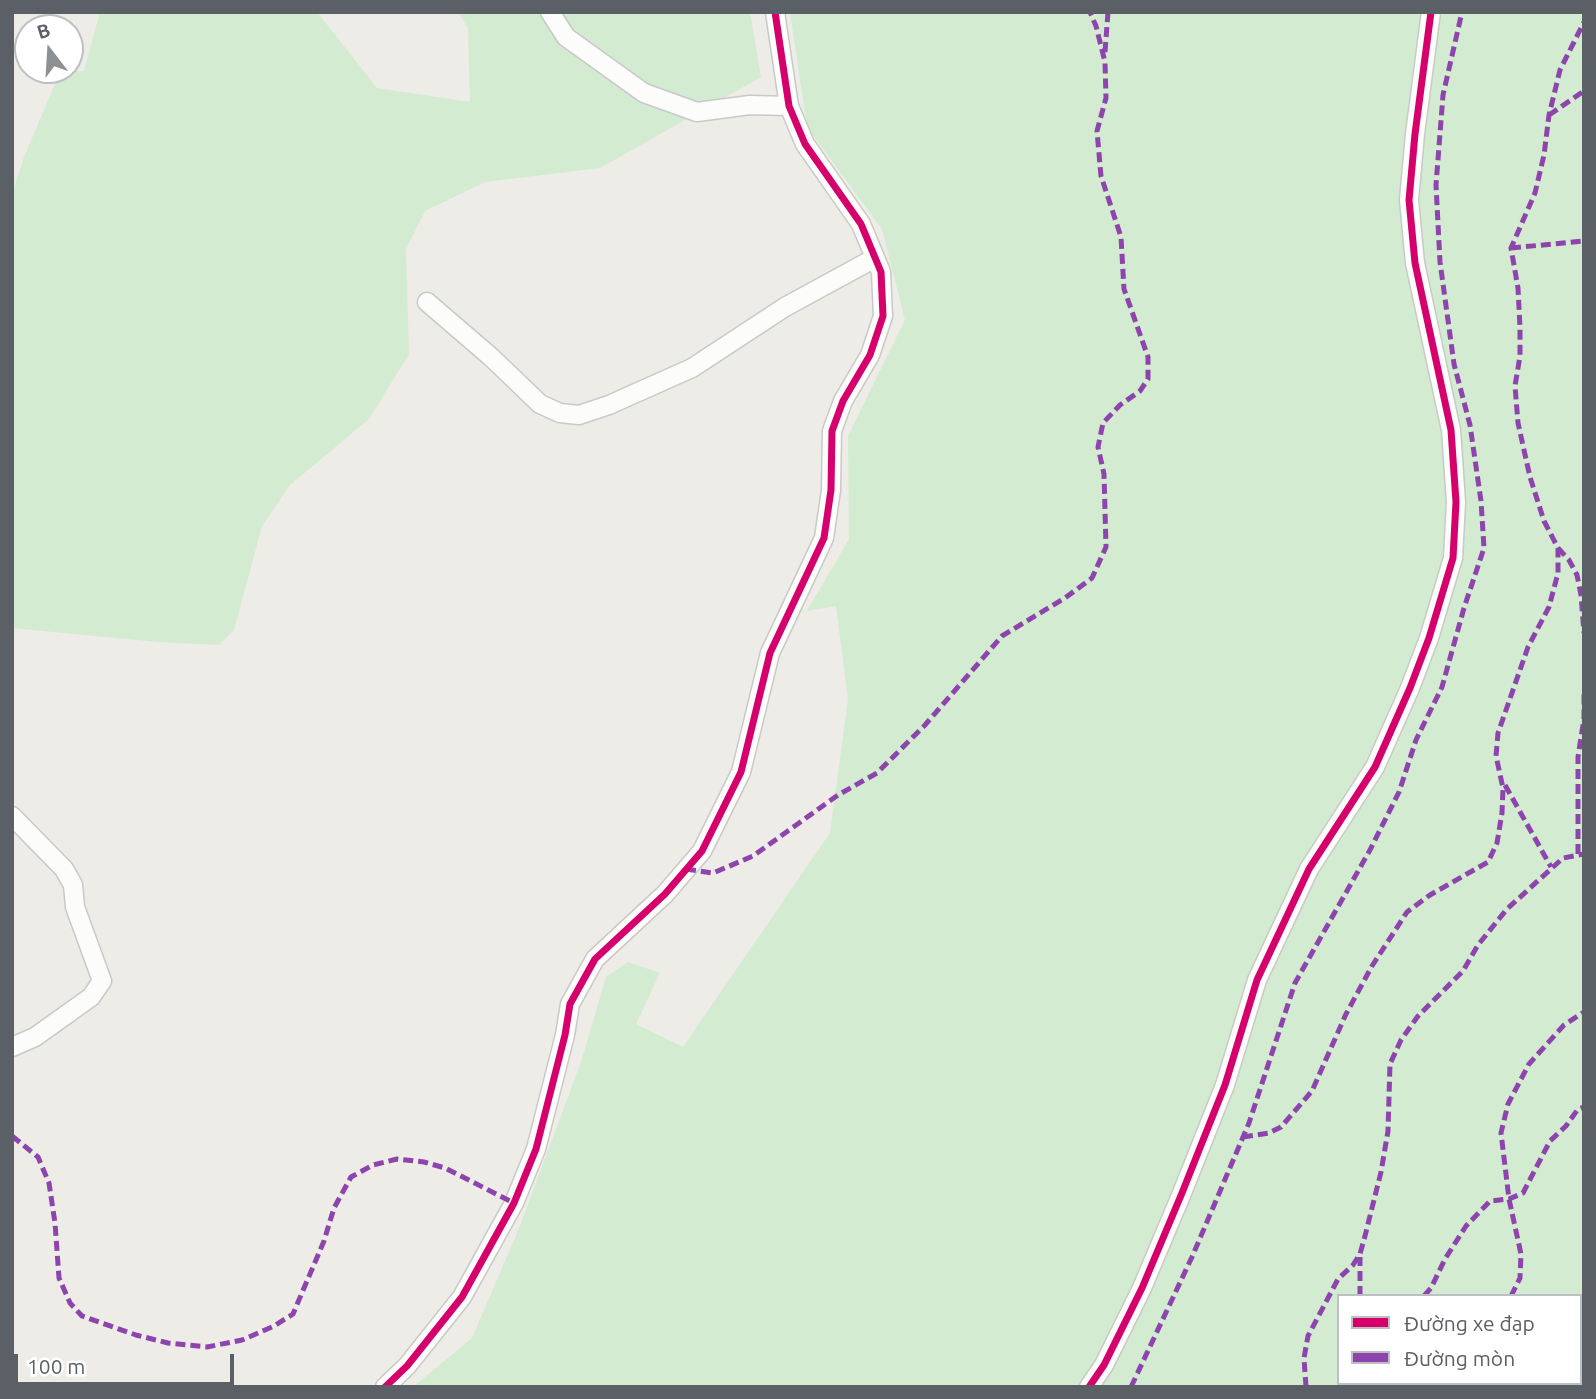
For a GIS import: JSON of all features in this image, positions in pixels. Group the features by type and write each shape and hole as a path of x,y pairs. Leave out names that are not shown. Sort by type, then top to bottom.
{"street":[{"path":"550,12 566,37 644,93 697,112 750,105 789,106"},
{"path":"385,1387 407,1366 462,1297 514,1203 536,1149 565,1035 570,1004 595,959 665,894 702,851 741,772 770,653 824,537 831,490 832,431 843,401 870,355 883,316 881,272 861,224 805,144 789,106 775,12"},
{"path":"1089,1387 1104,1365 1142,1288 1182,1194 1225,1085 1257,980 1309,869 1375,767 1410,688 1429,638 1453,558 1457,502 1451,430 1415,263 1409,200 1431,12"},
{"path":"427,302 540,404 560,413 579,415 609,405 692,368 785,307 875,258"},
{"path":"12,816 64,869 73,885 75,907 102,981 91,997 36,1037 12,1047"}],"green space":[{"path":"100,12 317,12 377,88 470,102 468,28 458,12 750,12 761,77 600,168 485,182 425,211 406,249 409,354 369,419 290,485 262,526 234,630 219,645 12,628 12,194 24,157 55,84 84,84 84,71"},
{"path":"790,12 1584,12 1584,1387 413,1387 472,1338 520,1226 582,1059 606,977 628,962 660,973 636,1024 683,1047 830,833 848,699 836,606 807,611 849,539 848,436 905,320 882,229 807,127"}],"marked path":[{"path":"686,869 713,873 753,856 838,795 877,773 925,725 1002,636 1065,598 1092,578 1106,547 1104,474 1098,447 1103,423 1120,405 1140,391 1148,379 1148,357 1124,289 1121,237 1101,176 1097,131 1106,98 1105,62 1090,12"},
{"path":"1105,52 1108,12"},
{"path":"1131,1387 1192,1257 1249,1123 1295,983 1370,850 1399,792 1416,740 1442,687 1484,548 1481,501 1470,425 1454,364 1440,262 1436,185 1443,95 1462,12"},
{"path":"1243,1137 1269,1133 1281,1127 1312,1091 1346,1014 1372,966 1407,912 1430,895 1488,862 1497,843 1503,788 1496,756 1498,733 1528,647 1549,607 1558,573 1558,548 1544,521 1530,477 1518,423 1515,386 1520,356 1520,327 1518,288 1511,248 1535,193 1560,70 1584,22"},
{"path":"1549,115 1584,91"},
{"path":"1511,248 1584,241"},
{"path":"1558,548 1577,575 1584,633"},
{"path":"1578,854 1578,757 1584,718 1584,690"},
{"path":"1505,785 1551,867"},
{"path":"1306,1387 1304,1358 1308,1336 1338,1279 1360,1254 1365,1236 1388,1131 1390,1064 1401,1040 1418,1016 1463,971 1478,945 1507,909 1563,858 1584,854"},
{"path":"1512,1294 1520,1278 1521,1254 1509,1199 1501,1133 1508,1104 1529,1064 1564,1025 1584,1012"},
{"path":"1426,1294 1466,1226 1490,1201 1509,1199 1523,1193 1550,1141 1566,1126 1578,1109 1584,1107"},
{"path":"12,1136 38,1157 49,1183 59,1278 70,1303 82,1316 168,1343 207,1347 242,1340 293,1314 324,1241 334,1208 351,1177 373,1165 397,1159 424,1162 445,1168 514,1203"},
{"path":"1360,1257 1360,1294"}],"cycle path":[{"path":"385,1387 407,1366 462,1297 514,1203 536,1149 565,1035 570,1004 595,959 665,894 702,851 741,772 770,653 824,538 831,490 832,431 843,401 870,355 883,316 881,272 861,224 805,144 789,106 775,12"},
{"path":"1089,1387 1104,1365 1142,1288 1182,1193 1225,1085 1257,980 1309,869 1375,767 1410,688 1429,638 1453,558 1456,502 1451,430 1415,263 1409,200 1431,12"}]}
